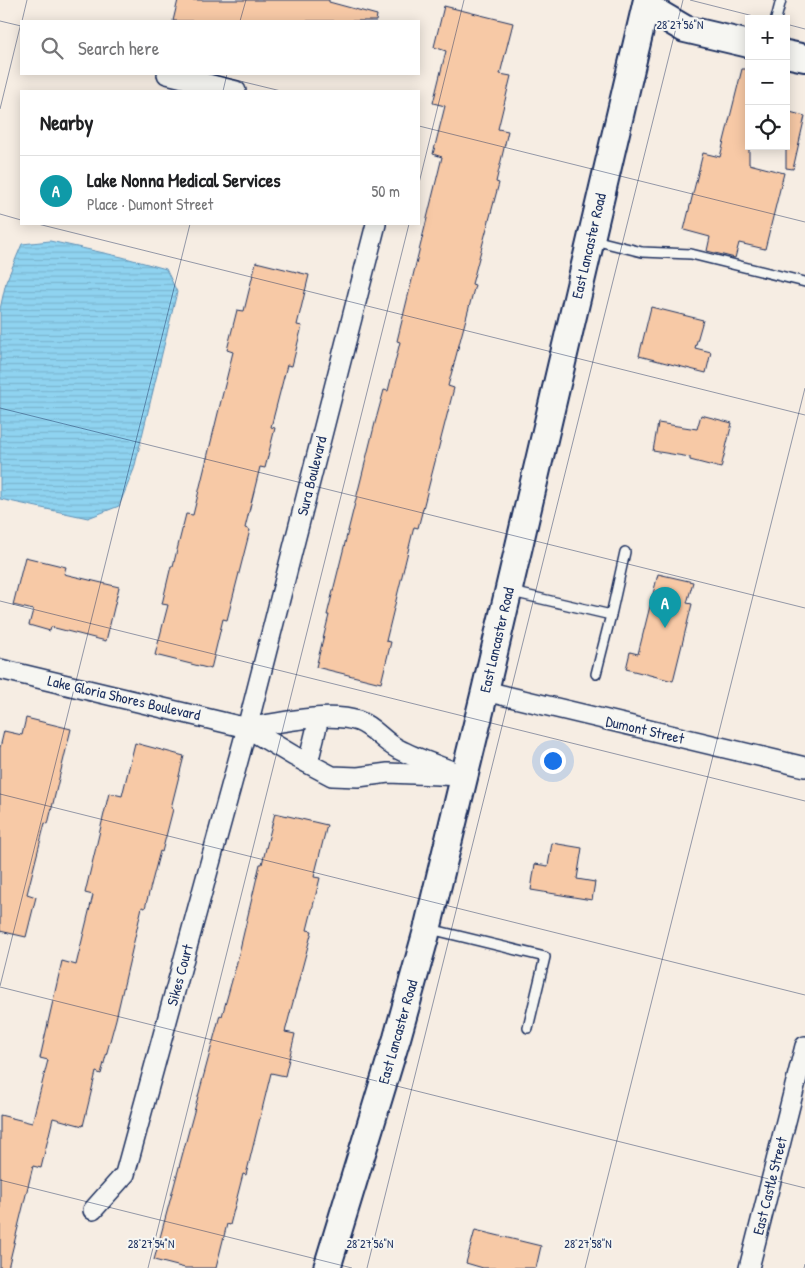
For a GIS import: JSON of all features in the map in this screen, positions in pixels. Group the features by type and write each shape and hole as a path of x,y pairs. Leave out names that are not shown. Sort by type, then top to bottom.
{"street":[{"path":"643,2 685,29 745,43"},
{"name":"East Lancaster Road","path":"327,1268 397,1038 427,928 485,691 591,239 643,2"},
{"path":"790,55 805,58"},
{"path":"171,75 232,90"},
{"name":"Sura Boulevard","path":"248,728 376,225"},
{"name":"Lake Gloria Shores Boulevard","path":"0,669 248,728 332,776 358,777 388,773 464,776"},
{"name":"Dumont Street","path":"485,691 805,767"},
{"name":"Lake Gloria Shores Boulevard","path":"248,728 319,718 337,717 359,721 398,749 464,776"},
{"path":"308,763 319,718"},
{"name":"Sikes Court","path":"92,1210 125,1174 248,728"},
{"name":"East Castle Street","path":"749,1268 805,1046"}],"lane":[{"path":"777,15 780,0"},
{"path":"591,239 642,252 691,254 805,282"},
{"path":"596,674 624,552"},
{"path":"508,592 611,615"},
{"path":"427,928 544,957 528,1028"}],"water":[{"path":"50,241 166,269 177,292 134,469 119,506 88,518 0,499 0,309 6,282 22,244"}],"building":[{"path":"178,0 329,0 329,2 377,15 376,20 173,20"},
{"path":"444,6 513,23 500,74 511,76 498,129 508,131 496,182 499,183 472,284 475,285 448,386 454,388 418,528 414,527 386,641 391,642 381,683 316,667 329,615 327,615 375,423 384,390 388,391 400,342 397,341 442,157 433,154 445,106 433,103 446,51 434,47"},
{"path":"742,69 745,69 745,150 749,150 749,164 784,173 765,249 739,243 735,258 707,251 710,237 684,230 703,153 720,157"},
{"path":"790,112 805,116 793,169 786,168 786,150 790,150"},
{"path":"256,262 309,275 297,325 302,326 292,366 287,365 271,427 275,428 265,468 260,467 245,528 250,530 227,620 223,619 211,669 155,655 168,605 162,604 171,566 173,566 186,514 193,515 233,352 227,350 237,310 244,311"},
{"path":"651,307 703,320 695,348 711,352 706,373 639,356"},
{"path":"701,415 732,423 721,468 690,460 690,457 653,451 658,423 697,429"},
{"path":"25,557 66,567 64,574 119,587 106,641 51,627 50,631 29,625 33,610 13,605"},
{"path":"658,574 693,582 687,603 692,604 673,681 626,669 630,652 638,654"},
{"path":"26,718 71,729 48,824 45,823 27,894 36,897 26,937 0,931 0,748 4,731 22,735"},
{"path":"135,743 184,756 162,852 160,851 145,908 142,907 116,1019 101,1074 96,1072 83,1126 53,1118 41,1168 33,1166 8,1268 0,1268 0,1115 32,1123 48,1060 40,1058 62,961 76,965 93,895 85,893 109,793 122,796"},
{"path":"275,813 327,825 314,877 320,878 307,930 312,931 285,1032 295,1034 285,1076 271,1073 246,1175 243,1174 230,1225 227,1224 216,1268 185,1268 154,1260 220,1015 222,1016 236,966 260,864 262,864"},
{"path":"552,843 582,848 577,879 595,882 592,900 531,890 535,864 548,866"},
{"path":"475,1230 541,1246 536,1268 483,1268 466,1263"}],"place":[{"name":"Lake Nonna Medical Services","path":"665,628"}]}
